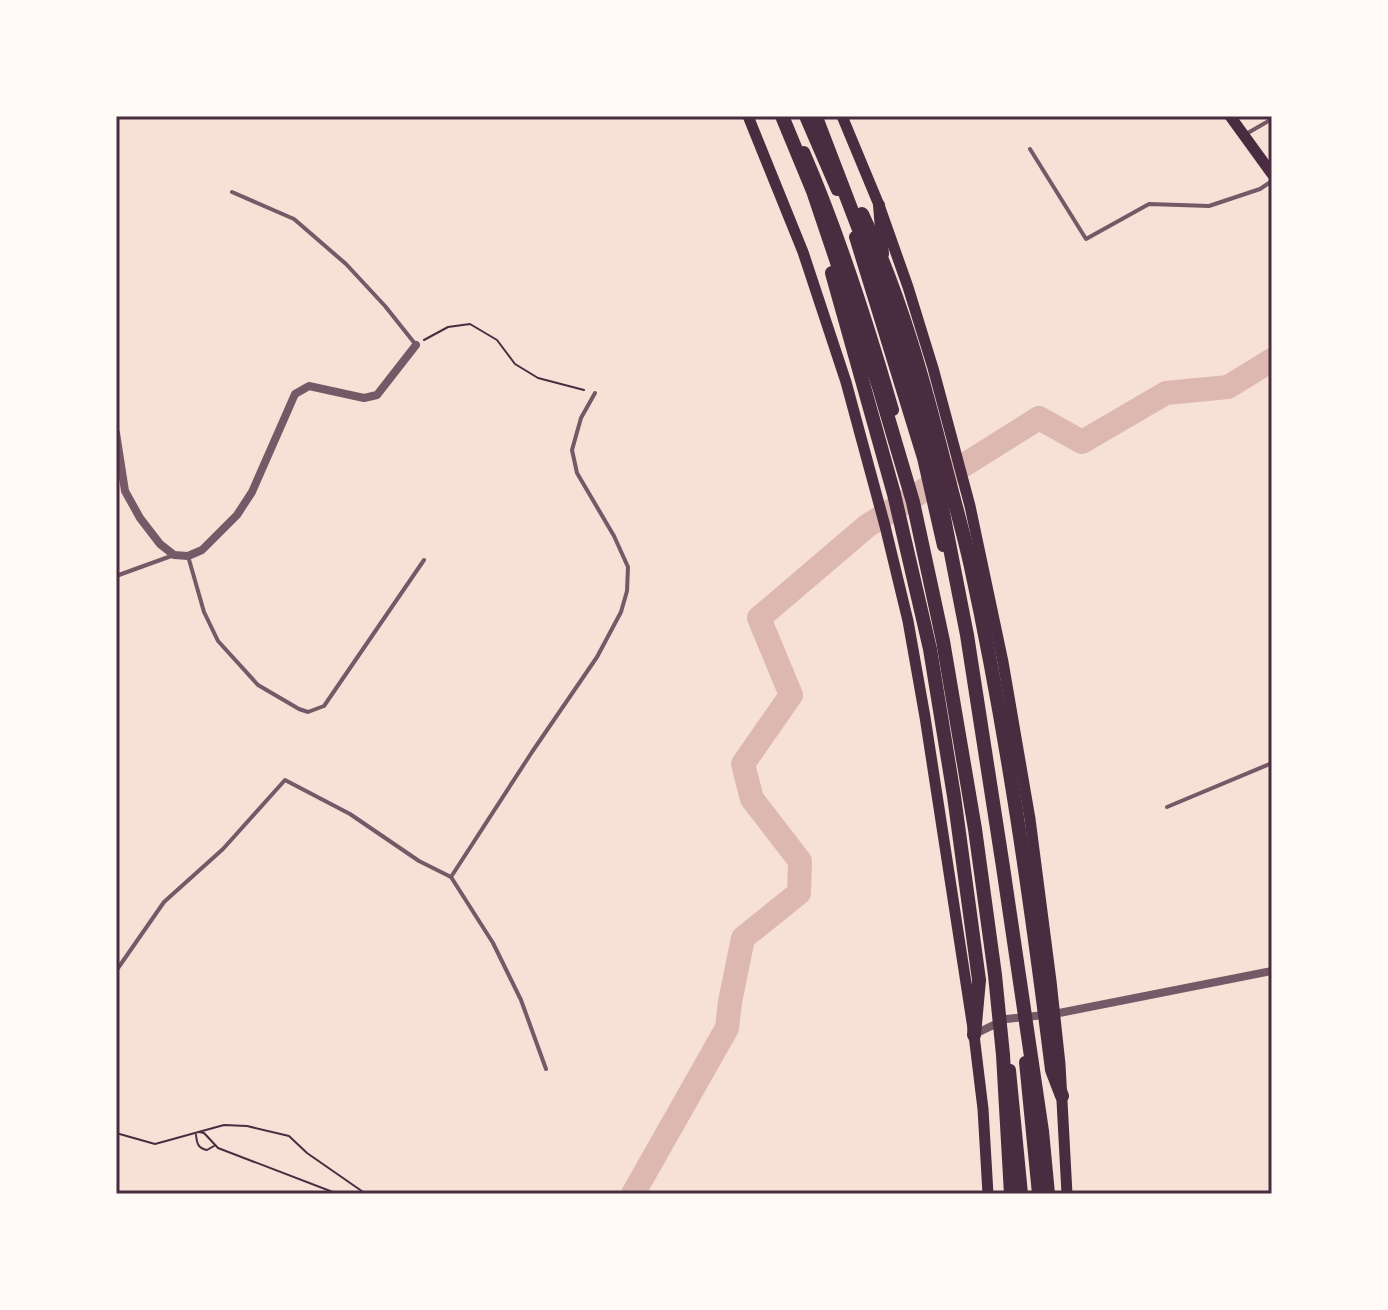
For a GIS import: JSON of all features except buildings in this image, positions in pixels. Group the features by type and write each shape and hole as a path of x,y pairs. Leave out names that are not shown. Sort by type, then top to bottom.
{"highway":[{"path":"782,116 813,191 879,387 913,502 943,641 975,829 995,975 1011,1194"},
{"path":"812,117 872,237 907,328 971,565 1004,737 1049,1014 1052,1070 1062,1096"},
{"path":"812,117 863,240 915,396 939,492 967,635 1001,851 1042,1131 1048,1194"},
{"path":"790,135 826,249 908,548 930,649 979,980 974,1035"}],"main road":[{"path":"748,116 803,252 846,382 908,621 974,1035 983,1109 988,1194"},
{"path":"789,116 820,188 869,331 918,501 962,714 1006,1019 1022,1194"},
{"path":"842,116 879,205 908,287 970,506 1003,662 1027,803 1049,1014"},
{"path":"1230,116 1272,174"},
{"path":"812,117 857,242 923,458 962,636 1021,1017 1038,1194"},
{"path":"879,205 893,357"},
{"path":"1062,1096 1067,1194"}],"street":[{"path":"116,433 125,491 146,527 174,555 188,556 202,550 237,515 252,492 295,394 309,386 364,398 377,395 416,345"},
{"path":"974,1035 1006,1019 1049,1014 1272,971"}],"lane":[{"path":"1244,135 1272,119"},
{"path":"1030,149 1086,239 1149,204 1209,206 1260,189 1272,181"},
{"path":"232,192 294,219 356,274 416,345"},
{"path":"451,877 597,657 621,612 627,591 628,567 614,536 577,473 572,450 581,418 595,393"},
{"path":"116,576 174,555"},
{"path":"188,556 204,612 218,641 258,685 308,712 324,706 424,560"},
{"path":"1167,807 1272,763"},
{"path":"116,971 164,902 223,849 285,780 350,814 419,861 451,877 493,943 521,1000 546,1069"}],"path":[{"path":"416,345 448,327 470,324 497,340 515,364 538,378 595,393"},
{"path":"197,1133 224,1125 247,1126 289,1136 307,1153 366,1194"},
{"path":"116,1133 155,1144 204,1133 218,1148 338,1194"},
{"path":"197,1133 197,1144 201,1149 207,1150 215,1145"}],"waterway":[{"path":"633,1194 727,1028 743,938 799,893 800,861 752,799 743,764 791,695 759,618 867,526 1039,418 1082,442 1166,393 1228,387 1272,360"}]}
